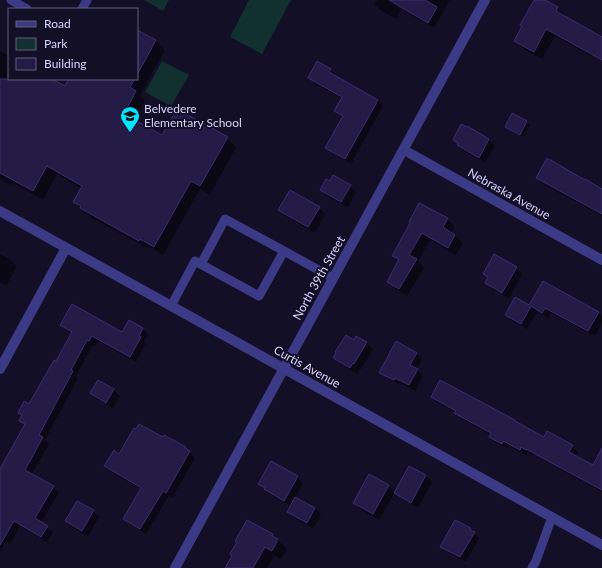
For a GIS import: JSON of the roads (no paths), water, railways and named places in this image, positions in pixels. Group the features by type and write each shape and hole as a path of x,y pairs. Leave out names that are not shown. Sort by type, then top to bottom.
{"street":[{"name":"North 39th Street","path":"175,568 485,0"},
{"name":"Nebraska Avenue","path":"404,150 602,260"},
{"name":"Curtis Avenue","path":"0,211 602,545"},
{"path":"0,369 66,248"}],"lane":[{"path":"11,0 25,8"},
{"path":"200,264 225,219 334,278"},
{"path":"171,306 195,261 259,296 284,251"},
{"path":"532,568 552,517"}],"place":[{"name":"Belvedere Elementary School","path":"130,133"}]}
